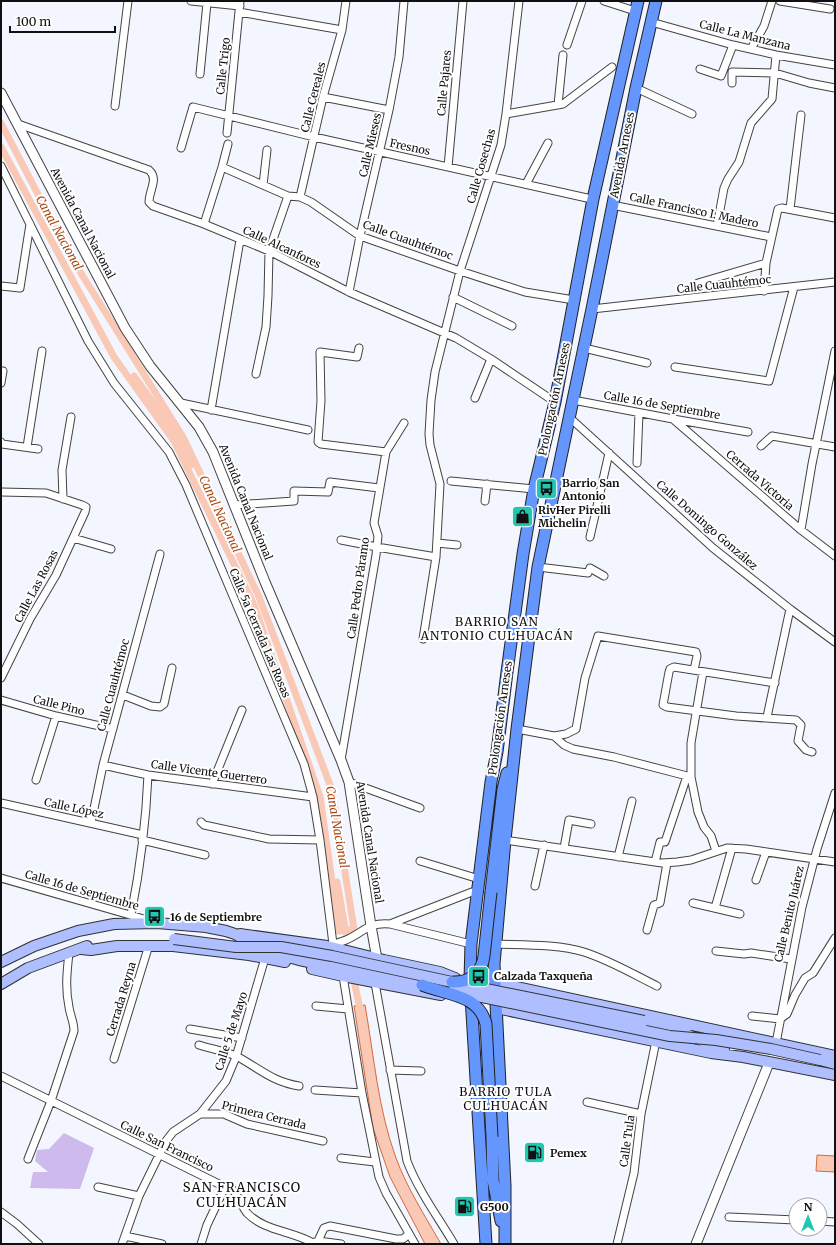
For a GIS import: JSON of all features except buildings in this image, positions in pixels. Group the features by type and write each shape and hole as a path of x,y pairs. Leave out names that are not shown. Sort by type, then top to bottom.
{"main road":[{"name":"Avenida Arneses","path":"592,309 636,88 656,1"},
{"name":"Avenida Arneses","path":"590,198 636,6"},
{"name":"Prolongación Arneses","path":"486,1244 470,980 471,944 478,879 491,782 497,752 506,672 534,489 555,402 574,300 590,198"},
{"name":"Prolongación Arneses","path":"505,1242 505,1186 494,982 495,944 517,729 538,567 592,309"},
{"path":"452,982 462,982 472,978 482,966 503,789 516,744"},
{"path":"1,962 34,946 78,931 114,924 157,923 206,927 235,934 330,945 377,958 440,972 455,978 462,986 467,986 470,980"},
{"path":"235,934 250,943 278,954 299,960 670,1036 716,1040 771,1049 835,1064"},
{"path":"1,984 28,968 89,945 117,940 174,939 236,947 281,947 332,956 644,1021 672,1028 714,1047 743,1057 835,1075"},
{"path":"81,949 91,950 117,946 173,946 265,958 472,1003"},
{"path":"434,994 442,990 444,985 444,980 440,972"},
{"path":"494,982 835,1056"},
{"path":"422,985 468,999 477,1006 483,1015 486,1024 493,1180 505,1242"},
{"path":"526,1014 518,1009 516,1003 519,994 528,989"},
{"path":"496,1008 711,1053 743,1057"}],"street":[{"path":"115,106 128,1"},
{"path":"191,1 240,6 342,30"},
{"name":"Calle Cereales","path":"300,198 323,97 342,30 346,1"},
{"name":"Calle Mieses","path":"349,292 399,58 404,1"},
{"name":"Calle Pajares","path":"448,167 463,1"},
{"name":"Calle Cosechas","path":"423,639 436,557 440,484 430,445 429,434 431,400 435,372 460,271 501,145 506,114 518,1"},
{"path":"567,45 582,1"},
{"path":"604,1 636,6"},
{"path":"751,49 764,26 772,1"},
{"path":"780,1 830,9"},
{"path":"200,74 207,2"},
{"name":"Calle Trigo","path":"227,134 240,6"},
{"name":"Calle La Manzana","path":"651,22 733,45 776,55 835,65"},
{"path":"700,69 721,76 733,45"},
{"path":"558,105 563,55"},
{"path":"717,226 724,188 728,179 740,162 752,123 772,99 776,55"},
{"path":"506,114 563,104 612,67"},
{"path":"732,83 732,72 775,73 809,83 835,88"},
{"path":"636,88 692,114"},
{"name":"Avenida Canal Nacional","path":"1,94 125,328 150,366 199,427 212,452 349,782 377,958"},
{"path":"323,97 389,110"},
{"name":"Fresnos","path":"181,148 193,106 314,137 590,198"},
{"path":"801,115 790,209 835,218"},
{"name":"Calle Alcanfores","path":"18,124 149,170 153,174 154,179 149,197 149,202 153,206 204,224 269,251 349,292 445,332 491,359 555,402"},
{"path":"526,184 548,143"},
{"path":"204,224 228,144"},
{"path":"263,185 267,150"},
{"name":"Calle 5a Cerrada Las Rosas","path":"1,166 91,345 114,383 169,452 186,485 297,747 304,764 313,797 320,840 330,945"},
{"name":"Calle Cuauhtémoc","path":"222,168 288,196 311,202 360,236 525,292 574,300"},
{"path":"256,374 266,327 269,251 288,196"},
{"name":"Calle Francisco I. Madero","path":"612,205 771,237"},
{"name":"Calle Francisco I. Madero","path":"764,291 766,263 777,211 780,208 790,209"},
{"path":"1,286 20,288 30,224"},
{"path":"211,410 240,240"},
{"path":"698,283 766,263"},
{"name":"Calle Cuauhtémoc","path":"592,309 835,282"},
{"path":"675,367 769,381 794,287"},
{"path":"453,297 512,326"},
{"path":"360,348 357,357 320,352 321,401 318,442 321,444 386,452"},
{"path":"584,348 647,364"},
{"path":"27,447 42,350"},
{"path":"801,530 816,444 835,352"},
{"path":"475,398 491,359"},
{"path":"1,383 3,371"},
{"name":"Calle 16 de Septiembre","path":"573,400 748,432"},
{"path":"181,403 308,430"},
{"path":"637,463 639,413"},
{"path":"1,492 46,493 63,499 62,470 71,417"},
{"name":"Calle Domingo González","path":"570,417 713,548 790,609 835,642"},
{"name":"Cerrada Victoria","path":"673,419 801,530 835,556"},
{"name":"Calle Pedro Páramo","path":"341,760 377,548 378,536 374,523 379,488 386,452 404,423"},
{"path":"761,446 772,436 835,447"},
{"path":"1,442 2,444 38,449"},
{"path":"590,537 609,453"},
{"path":"451,481 534,489"},
{"path":"234,504 294,501 294,491 328,492 330,482 379,488"},
{"path":"485,501 487,484"},
{"name":"Calle Las Rosas","path":"1,678 30,619 56,575 85,512 86,507 82,504 63,499"},
{"path":"74,538 111,549"},
{"path":"341,540 377,548 436,557"},
{"path":"436,543 457,545"},
{"name":"Calle Cuauhtémoc","path":"90,822 103,765 160,554"},
{"path":"538,567 588,573 590,568 604,576"},
{"path":"767,718 790,609"},
{"path":"517,729 554,736 566,734 576,729 585,678 598,636 696,652 697,656 694,670"},
{"path":"775,683 674,667 670,668 663,700 664,705 667,707 736,716 796,720 801,725 798,741 806,750 812,752"},
{"path":"123,695 152,706 160,707 164,704 172,668"},
{"path":"655,862 660,842 665,842 689,777 691,743 703,672"},
{"name":"Calle Pino","path":"1,700 56,716 113,729"},
{"path":"212,784 242,710"},
{"path":"36,780 56,716"},
{"path":"554,736 564,745 573,749 614,757 689,777"},
{"name":"Calle Vicente Guerrero","path":"103,765 148,775 313,797"},
{"path":"131,915 137,885 146,811 148,775"},
{"path":"689,777 698,812 704,827 711,836 716,851"},
{"path":"349,782 420,808"},
{"name":"Calle Benito Juárez","path":"776,1043 802,907 815,858 835,794"},
{"path":"618,857 632,801"},
{"name":"Calle López","path":"1,804 90,822 205,855"},
{"path":"564,848 569,820 591,824"},
{"path":"201,822 204,825 269,839 320,840"},
{"path":"505,840 667,863 691,860 706,856 723,848 815,858 835,862"},
{"path":"535,886 544,845"},
{"path":"715,908 732,848"},
{"path":"756,880 766,852"},
{"path":"420,861 478,879"},
{"path":"647,930 654,905 660,902 667,863"},
{"name":"Calle 16 de Septiembre","path":"1,878 157,923"},
{"path":"390,924 472,892"},
{"path":"693,903 740,914"},
{"path":"330,945 346,940 379,923 390,924 471,944"},
{"path":"752,1016 780,1019 787,1014 795,994 805,978 813,974 835,938"},
{"path":"495,944 562,948 583,952 657,986"},
{"name":"Cerrada Reyna","path":"114,1059 149,945"},
{"path":"716,951 744,954 751,953 791,959"},
{"path":"28,1159 51,1101 74,1031 74,1021 69,1007 66,979 69,953"},
{"name":"Calle 5 de Mayo","path":"122,1244 139,1196 166,1141 173,1132 200,1114 226,1082 242,1038 265,958"},
{"path":"343,976 362,1093 379,1178 415,1244"},
{"path":"375,983 407,1161 454,1244"},
{"path":"316,1006 348,1008"},
{"path":"190,1029 242,1038"},
{"name":"Calle Tula","path":"617,1244 634,1173 641,1114 656,1041"},
{"path":"199,1045 236,1057 274,1079 286,1084 299,1086"},
{"path":"696,1244 768,1063"},
{"path":"390,1070 421,1071"},
{"name":"Calle San Francisco","path":"1,1076 225,1187 232,1189 247,1212 268,1226 315,1243 341,1244"},
{"path":"315,1090 362,1093"},
{"path":"587,1102 641,1114"},
{"name":"Primera Cerrada","path":"200,1114 224,1114 247,1124 323,1141"},
{"path":"341,1158 375,1162"},
{"path":"98,1187 139,1196"},
{"path":"201,1244 207,1225 225,1187"},
{"path":"1,1212 39,1244"},
{"path":"729,1217 788,1220"},
{"path":"315,1243 324,1228 327,1226 367,1232 404,1241 409,1234"},
{"path":"125,1236 162,1244"}],"shaded area":[{"path":"365,1005 381,1102 396,1158 405,1180 441,1244 425,1244 390,1177 373,1128 354,1006"},
{"path":"64,1133 94,1148 80,1189 30,1188 33,1172 48,1172 35,1161 37,1150 49,1149"},
{"path":"817,1155 835,1156 835,1172 816,1171"}],"waterway":[{"name":"Canal Nacional","path":"1,123 69,254 183,437 259,597 332,790 354,929 339,931 320,797 254,605 174,441 114,357 1,147"},
{"name":"Canal Nacional","path":"134,376 176,434 191,465"},
{"name":"Canal Nacional","path":"337,882 346,933"},
{"name":"Canal Nacional","path":"355,985 361,1014"}],"place":[{"name":"Barrio San Antonio","path":"546,489"},
{"name":"RivHer Pirelli Michelin","path":"522,516"},
{"name":"16 de Septiembre","path":"154,917"},
{"name":"Calzada Taxqueña","path":"478,976"},
{"name":"Pemex","path":"535,1153"},
{"name":"G500","path":"465,1207"}],"district":[{"name":"BARRIO SAN ANTONIO CULHUACÁN","path":"497,629"},
{"name":"BARRIO TULA CULHUACÁN","path":"506,1099"},
{"name":"SAN FRANCISCO CULHUACÁN","path":"242,1194"}]}
